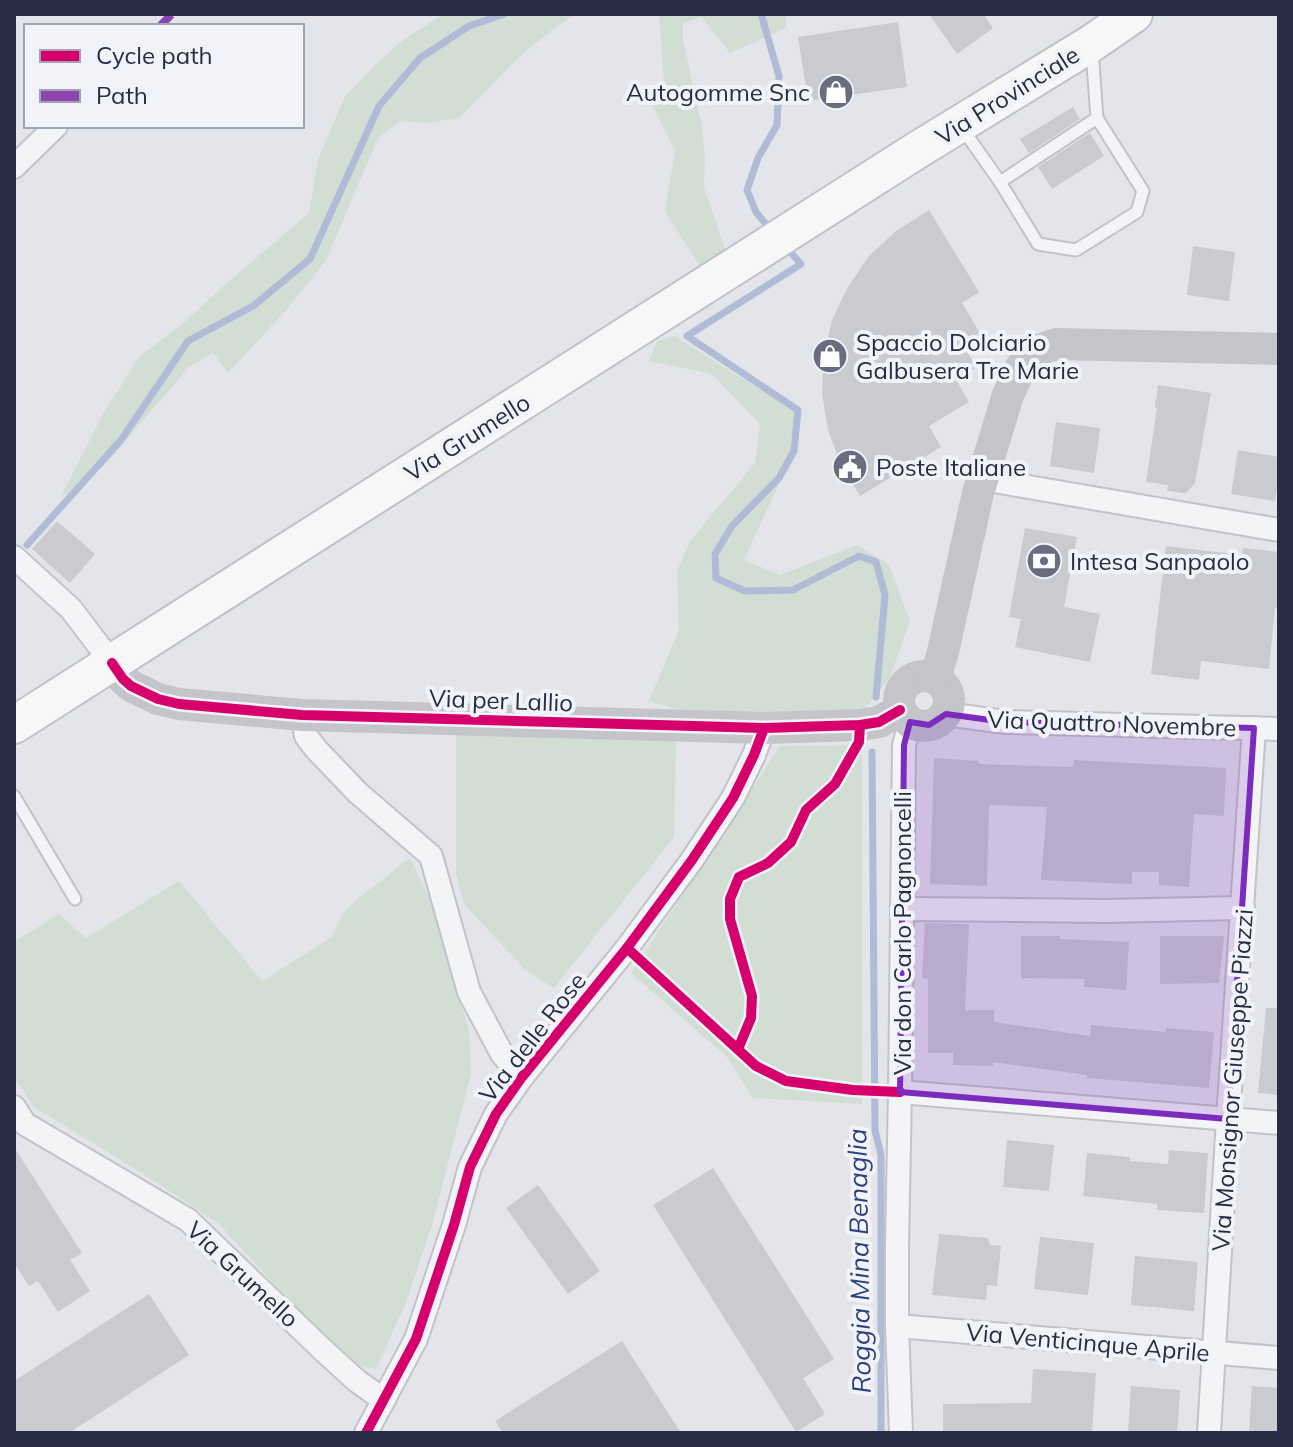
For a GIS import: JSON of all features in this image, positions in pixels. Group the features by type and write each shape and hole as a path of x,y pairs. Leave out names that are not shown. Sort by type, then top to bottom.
{"main road":[{"name":"Via Provinciale","path":"919,149 1134,14"},
{"name":"Via Grumello","path":"14,725 919,149"}],"street":[{"path":"14,167 54,128"},
{"path":"935,678 982,479 1008,395 1030,353 1056,344 1279,349"},
{"path":"982,479 1279,530"},
{"path":"14,557 71,609 112,663"},
{"name":"Via per Lallio","path":"112,663 131,686 158,699 179,704 302,715 764,728 860,725 905,716"},
{"path":"925,675 935,678 943,684 948,694 946,714 939,721 919,726 905,716 898,700 900,690 915,677 925,675"},
{"name":"Via Quattro Novembre","path":"946,714 1005,722 1279,729"},
{"name":"Via delle Rose","path":"302,715 306,736 316,749 357,792 431,856 469,992 502,1054 522,1077"},
{"name":"Via don Carlo Pagnoncelli","path":"901,1433 897,1326 905,716"},
{"name":"Via delle Rose","path":"366,1433 416,1339 470,1167 496,1114 692,860 733,798 764,728"},
{"name":"Via Monsignor Giuseppe Piazzi","path":"1209,1433 1254,728"},
{"path":"902,911 1243,908"},
{"path":"900,1092 1279,1123"},
{"name":"Via Grumello","path":"14,1107 25,1124 188,1220 324,1351 384,1400"},
{"name":"Via Venticinque Aprile","path":"897,1326 1279,1358"}],"lane":[{"path":"960,124 1038,244 1076,250 1137,212 1143,191 1097,118 1092,43"},
{"path":"1000,182 1097,118"},
{"path":"14,796 75,899"}],"highlighted area":[{"path":"946,714 1005,722 1254,728 1228,1119 900,1092 904,745 910,722 929,725"}],"shaded area":[{"path":"449,14 575,14 518,58 459,118 426,123 400,121 378,138 326,260 289,307 228,373 213,353 189,367 104,466 60,498 104,412 140,356 186,321 309,213 318,160 344,98 402,41"},
{"path":"659,14 786,14 786,28 730,53 702,17 683,23 683,40 702,127 704,188 725,249 702,270 665,211 675,151 652,105 664,83"},
{"path":"675,336 798,410 794,451 744,560 780,575 857,545 889,565 910,621 890,677 860,715 684,711 649,701 679,630 677,571 690,541 755,463 760,424 712,374 649,361 657,341"},
{"path":"456,731 676,739 674,837 554,988 525,970 464,904 456,873"},
{"path":"862,745 862,1104 753,1098 727,1057 631,973 780,746"},
{"path":"410,858 442,925 469,1030 471,1074 432,1225 405,1305 376,1369 360,1366 318,1331 218,1223 34,1107 14,1077 14,942 59,914 86,938 179,881 262,981 332,937 343,913"}],"building":[{"path":"929,14 983,14 993,28 957,54"},
{"path":"898,22 907,87 808,101 798,37"},
{"path":"1073,107 1080,119 1029,153 1020,139"},
{"path":"1090,133 1104,156 1052,189 1038,167"},
{"path":"929,210 979,292 962,303 983,338 965,349 977,367 956,380 969,402 929,426 941,447 860,496 841,465 828,430 822,393 824,356 832,320 848,287 869,256 896,231"},
{"path":"1193,246 1235,252 1229,301 1187,295"},
{"path":"1158,385 1211,393 1195,483 1186,493 1167,491 1168,485 1146,482"},
{"path":"1056,422 1100,428 1094,473 1050,466"},
{"path":"1238,450 1279,457 1275,501 1231,494"},
{"path":"57,521 95,554 70,583 32,549"},
{"path":"1025,528 1077,537 1064,607 1100,614 1090,662 1015,647 1021,619 1009,617"},
{"path":"1166,546 1242,555 1243,548 1279,552 1279,609 1275,608 1269,669 1201,661 1199,680 1151,674"},
{"path":"934,758 979,761 979,764 1073,767 1074,760 1226,768 1224,816 1194,814 1189,887 1159,885 1159,872 1132,872 1132,884 1041,880 1047,807 989,805 987,886 930,884"},
{"path":"925,923 969,924 965,1010 994,1010 994,1022 1090,1036 1091,1025 1166,1032 1166,1028 1214,1032 1209,1088 1087,1078 1087,1075 993,1062 993,1066 953,1065 953,1053 928,1053 928,979 922,978"},
{"path":"1021,936 1129,942 1126,990 1084,987 1085,979 1021,978"},
{"path":"1160,936 1224,936 1219,983 1160,984"},
{"path":"1266,1008 1279,1008 1279,1095 1258,1093"},
{"path":"1007,1140 1054,1145 1049,1191 1003,1187"},
{"path":"14,1147 82,1253 70,1260 90,1291 58,1312 38,1281 29,1286 14,1263"},
{"path":"1169,1150 1208,1153 1204,1213 1157,1210 1157,1204 1083,1196 1087,1153 1168,1164"},
{"path":"713,1168 834,1359 803,1378 825,1414 796,1432 653,1205"},
{"path":"538,1185 600,1271 568,1294 506,1208"},
{"path":"939,1234 988,1238 990,1245 1001,1246 997,1286 987,1285 986,1300 932,1295"},
{"path":"1040,1237 1094,1243 1088,1295 1034,1289"},
{"path":"1135,1256 1198,1262 1194,1311 1131,1305"},
{"path":"149,1294 189,1355 69,1433 14,1433 14,1381"},
{"path":"622,1341 681,1433 503,1433 495,1421"},
{"path":"1033,1369 1096,1373 1092,1433 943,1433 943,1404 1031,1403"},
{"path":"1131,1386 1180,1390 1177,1433 1128,1433"},
{"path":"1252,1386 1279,1388 1279,1433 1249,1433"}],"waterway":[{"path":"27,545 121,440 188,341 253,306 310,259 379,106 420,58 469,26 504,14"},
{"name":"Roggia Mina Benaglia","path":"761,14 779,76 777,125 758,158 747,190 756,212 765,223"},
{"name":"Roggia Mina Benaglia","path":"792,254 801,264 687,336 798,410 794,451 779,478 732,526 715,554 716,578 745,591 793,590 859,556 876,562 885,595 876,697"},
{"name":"Roggia Mina Benaglia","path":"872,752 875,1130 881,1155 881,1433"}],"marked path":[{"path":"162,24 172,14"}],"cycle path":[{"path":"112,663 131,686 158,699 179,704 302,715 764,728 860,725 879,722 900,710"},
{"path":"738,1049 751,1018 752,996 730,919 730,899 739,877 768,863 791,842 806,810 835,784 859,742 860,725"},
{"path":"366,1433 416,1339 470,1167 496,1114 692,860 733,798 764,728"},
{"path":"627,948 756,1066 786,1081 853,1090 900,1092"}],"place":[{"name":"Autogomme Snc","path":"836,92"},
{"name":"Spaccio Dolciario Galbusera Tre Marie","path":"830,356"},
{"name":"Poste Italiane","path":"850,467"},
{"name":"Intesa Sanpaolo","path":"1044,561"}]}
